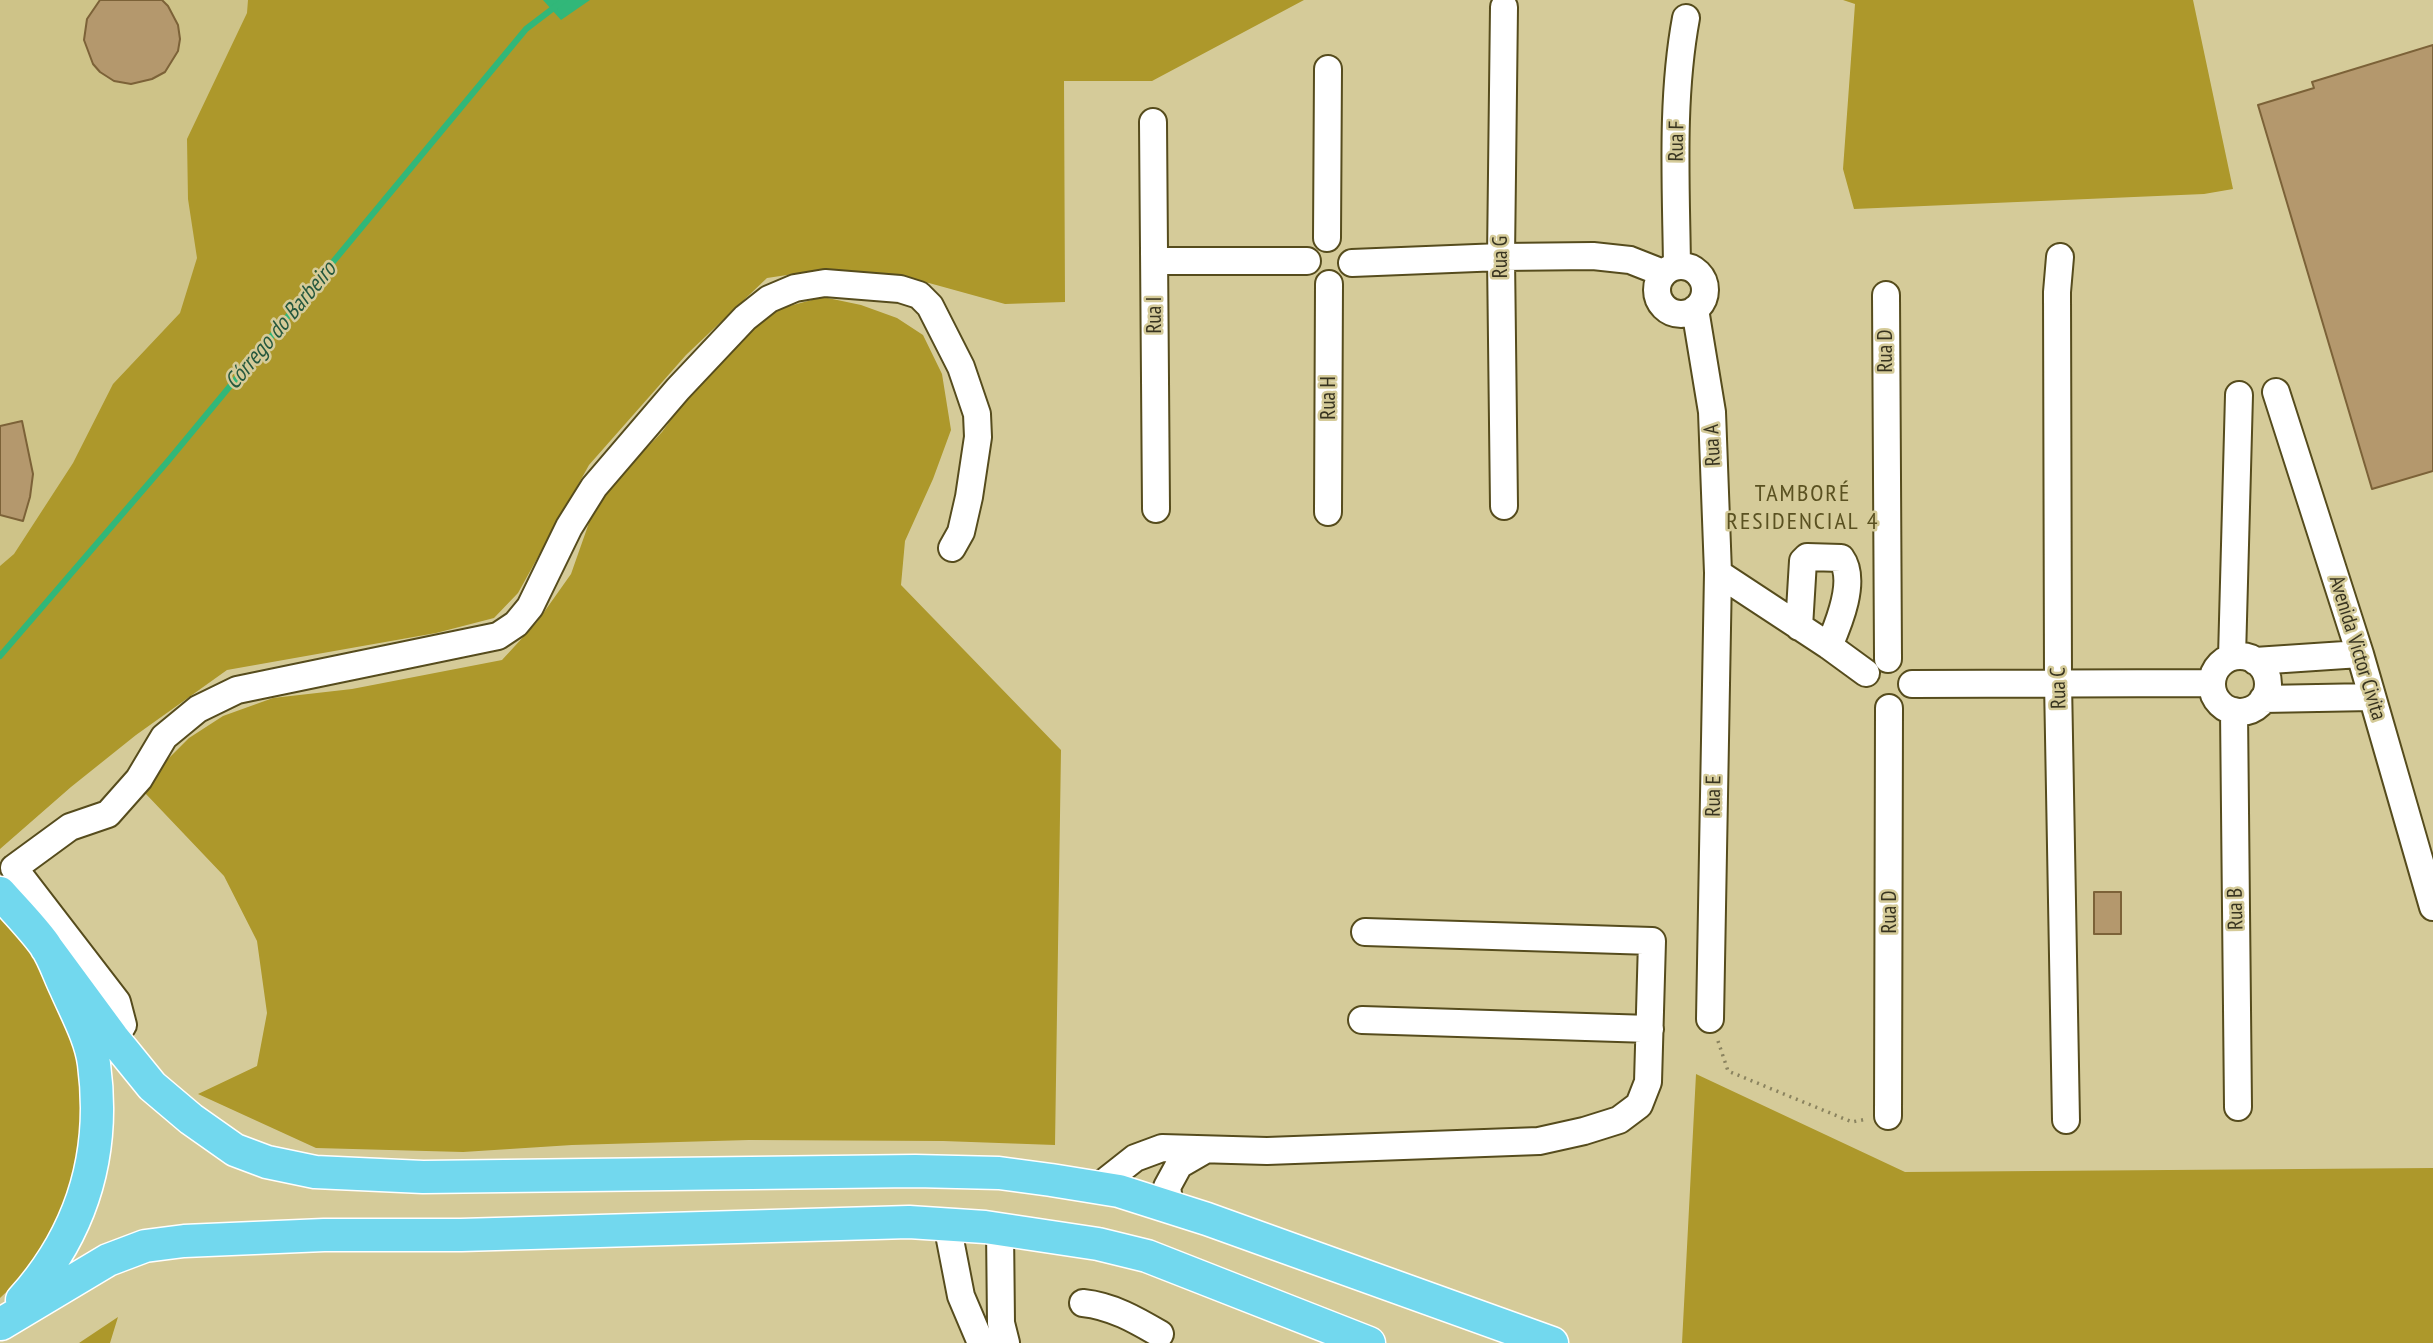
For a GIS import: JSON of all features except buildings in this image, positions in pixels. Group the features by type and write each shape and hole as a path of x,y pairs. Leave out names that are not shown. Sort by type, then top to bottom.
{"main road":[{"path":"0,893 46,947 152,1086 191,1119 235,1150 267,1162 315,1172 423,1177 915,1171 999,1173 1119,1191 1258,1236 1552,1343"},
{"path":"1,1324 44,1276 73,1226 92,1169 97,1112 94,1061 78,1014 46,947"},
{"path":"1,1324 108,1260 145,1246 184,1241 909,1222 1000,1229 1098,1244 1147,1256 1369,1343"}],"street":[{"name":"Rua G","path":"1504,8 1501,257 1504,506"},
{"name":"Rua F","path":"1670,270 1679,52 1686,18"},
{"path":"1327,238 1328,69"},
{"name":"Rua I","path":"1153,122 1157,509"},
{"path":"1327,238 1345,244 1350,250 1352,263 1342,280 1329,284 1322,283 1311,274 1307,261 1310,249 1327,238"},
{"path":"1352,263 1592,256 1630,260 1670,270 1692,268 1703,280 1704,296 1695,309 1681,314 1665,309 1657,296 1658,280 1670,270"},
{"name":"Rua C","path":"2060,257 2057,292 2058,682 2066,1120"},
{"path":"1154,261 1307,261"},
{"path":"113,1038 124,1026 117,1002 14,867 70,827 108,814 139,779 164,737 198,709 237,690 498,636 516,624 530,607 569,527 594,487 678,389 745,317 768,299 795,288 825,283 900,289 919,295 930,306 961,368 977,414 978,437 969,497 961,532 951,548"},
{"name":"Rua H","path":"1328,512 1329,284"},
{"name":"Rua D","path":"1886,295 1888,659"},
{"name":"Rua A","path":"1695,309 1712,412 1718,573"},
{"name":"Avenida Victor Civita","path":"2276,391 2360,654 2433,907"},
{"path":"2239,395 2244,659"},
{"path":"1799,626 1803,561 1807,557 1841,558 1846,571 1846,595 1842,615 1829,646"},
{"path":"1718,573 1866,673"},
{"name":"Rua E","path":"1710,1019 1718,573"},
{"path":"2244,659 2264,670 2268,684 2263,699 2250,709 2234,711 2220,704 2216,698 2212,683 2220,664 2244,659 2360,654"},
{"path":"1888,659 1906,666 1912,677 1908,697 1889,708 1870,700 1864,687 1866,673 1875,663 1888,659"},
{"path":"1912,684 2212,683"},
{"path":"2263,699 2372,697"},
{"name":"Rua D","path":"1888,1116 1889,708"},
{"name":"Rua B","path":"2234,711 2238,1107"},
{"path":"1097,1188 1135,1158 1162,1148 1267,1151 1539,1141 1619,1120 1639,1105 1648,1082 1652,941 1365,932"},
{"path":"1362,1020 1650,1029"},
{"path":"1170,1208 1167,1186 1179,1165 1205,1150"},
{"path":"947,1224 961,1296 991,1337"},
{"path":"991,1337 999,1292 1000,1229"},
{"path":"1083,1303 1099,1305 1120,1313 1160,1334"}],"path":[{"path":"1710,1019 1728,1071 1852,1122 1888,1116"}],"shaded area":[{"path":"0,0 385,0 0,619"},
{"path":"248,0 1304,0 1152,81 1064,81 1065,302 1005,304 929,283 827,269 767,278 686,355 589,465 518,593 494,618 436,633 227,670 136,735 0,849 0,566 14,554 73,463 113,384 180,313 197,258 188,199 187,139 247,13"},
{"path":"543,0 590,0 561,20"},
{"path":"1843,0 2193,0 2233,189 2204,194 1854,209 1843,169 1855,4"},
{"path":"823,297 861,305 897,318 923,335 942,374 951,430 933,479 905,541 901,585 1061,750 1055,1145 943,1141 749,1140 572,1145 463,1152 316,1148 198,1094 257,1066 267,1013 257,941 224,876 145,793 165,762 189,738 223,716 273,698 352,689 502,660 537,622 571,574 597,500 662,432 700,380 759,323 782,308"},
{"path":"0,918 36,959 61,1006 77,1056 82,1108 78,1161 62,1211 37,1257 0,1298"},
{"path":"1696,1074 1905,1172 2433,1168 2433,1343 1682,1343"},
{"path":"118,1317 110,1343 79,1343"}],"waterway":[{"name":"Córrego do Barbeiro","path":"0,656 168,461 526,29 564,0"}],"district":[{"name":"TAMBORÉ RESIDENCIAL 4","path":"1803,508"}]}
